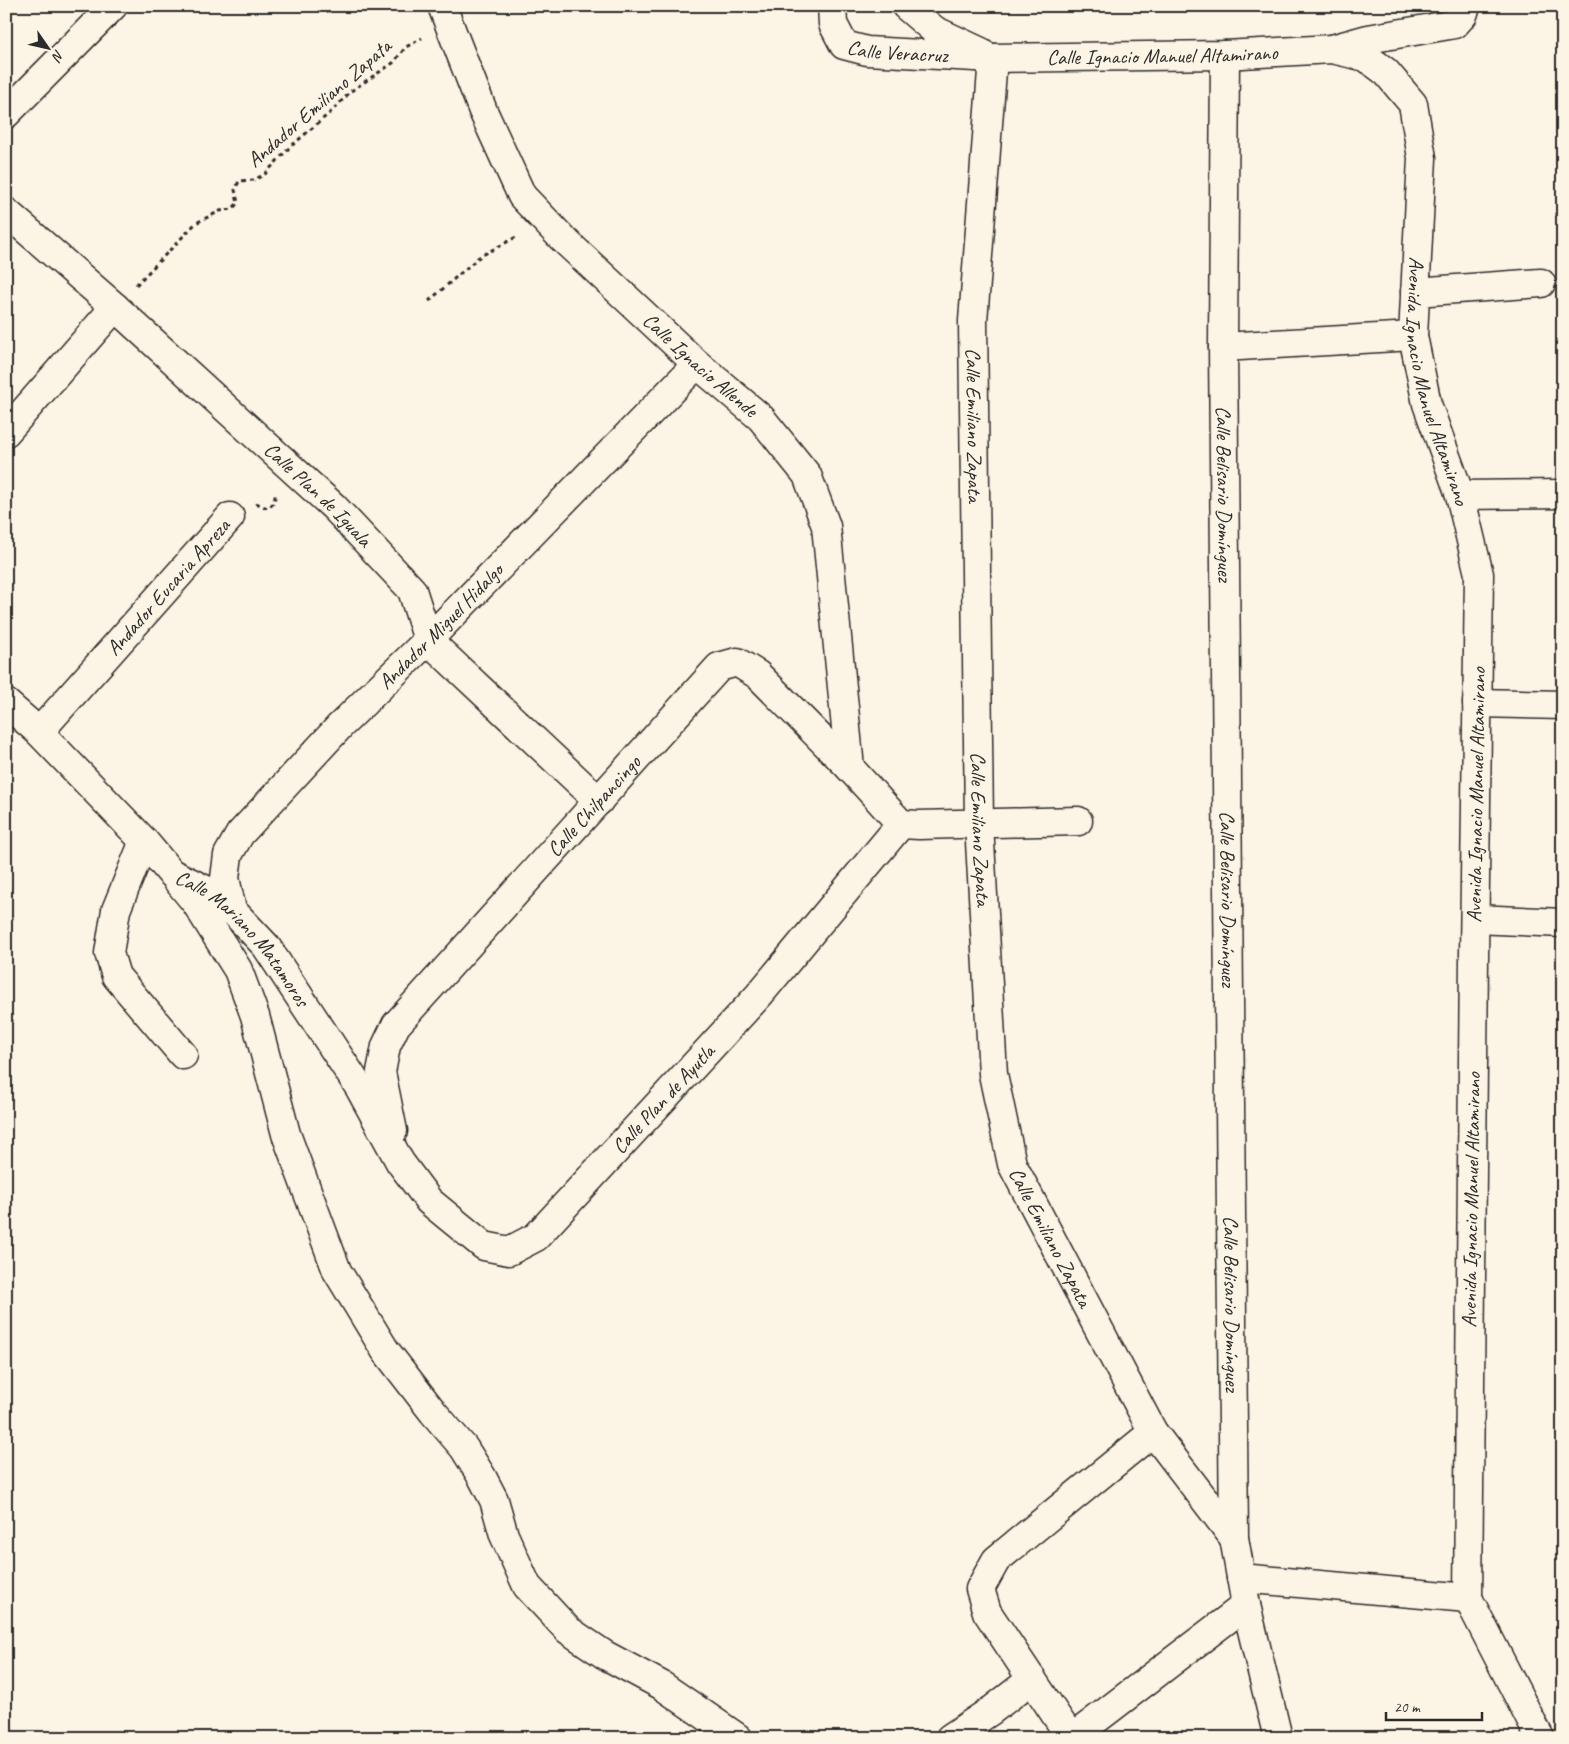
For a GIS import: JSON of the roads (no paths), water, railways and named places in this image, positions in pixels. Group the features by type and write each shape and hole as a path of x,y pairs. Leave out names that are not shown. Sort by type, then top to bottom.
{"street":[{"path":"6,114 113,6"},
{"name":"Calle Veracruz","path":"832,6 833,24 844,45 867,51 993,58"},
{"path":"906,6 934,30 993,58"},
{"path":"1332,49 1368,39 1455,24 1463,15 1466,6"},
{"name":"Calle Ignacio Allende","path":"445,14 483,111 522,196 545,221 698,364 761,418 807,475 826,526 850,768"},
{"name":"Calle Ignacio Manuel Altamirano","path":"993,58 1225,55 1332,49"},
{"name":"Avenida Ignacio Manuel Altamirano","path":"1332,49 1366,57 1386,72 1413,104 1422,158 1413,336 1427,404 1460,494 1480,574 1474,919 1468,1598"},
{"name":"Calle Belisario Domínguez","path":"1225,55 1223,347 1234,1538 1240,1578 1278,1738"},
{"name":"Calle Emiliano Zapata","path":"993,58 974,322 979,824 993,1074 1012,1164 1153,1432 1234,1538"},
{"name":"Calle Plan de Iguala","path":"6,212 115,307 334,507 412,590 428,640 599,801"},
{"path":"1415,292 1540,283"},
{"path":"6,432 115,307"},
{"path":"1223,347 1413,336"},
{"name":"Andador Miguel Hidalgo","path":"232,910 225,878 228,855 240,834 340,726 428,640 698,364"},
{"path":"1460,494 1563,494"},
{"name":"Andador Eucaria Apreza","path":"39,732 230,516"},
{"name":"Calle Chilpancingo","path":"400,1162 381,1072 386,1046 396,1025 719,667 737,662 758,675 850,768 901,824"},
{"name":"Calle Mariano Matamoros","path":"6,703 39,732 171,873 206,890 232,910 266,946 360,1087 400,1162"},
{"path":"1477,703 1563,705"},
{"path":"901,824 1078,821"},
{"name":"Calle Plan de Ayutla","path":"400,1162 429,1201 484,1246 509,1251 536,1238 758,996 901,824"},
{"path":"144,842 116,910 109,953 116,976 183,1055"},
{"path":"171,873 196,903 238,970 255,1016 286,1134 337,1271 385,1350 433,1412 464,1448 482,1476 494,1500 504,1535 527,1586 568,1630 605,1655 661,1684 738,1738"},
{"path":"1474,919 1563,923"},
{"path":"1153,1432 996,1560 980,1588 987,1612 1072,1738 1246,1605"},
{"path":"1240,1578 1468,1598 1540,1738"},
{"path":"950,1738 992,1710 1032,1679"}]}
